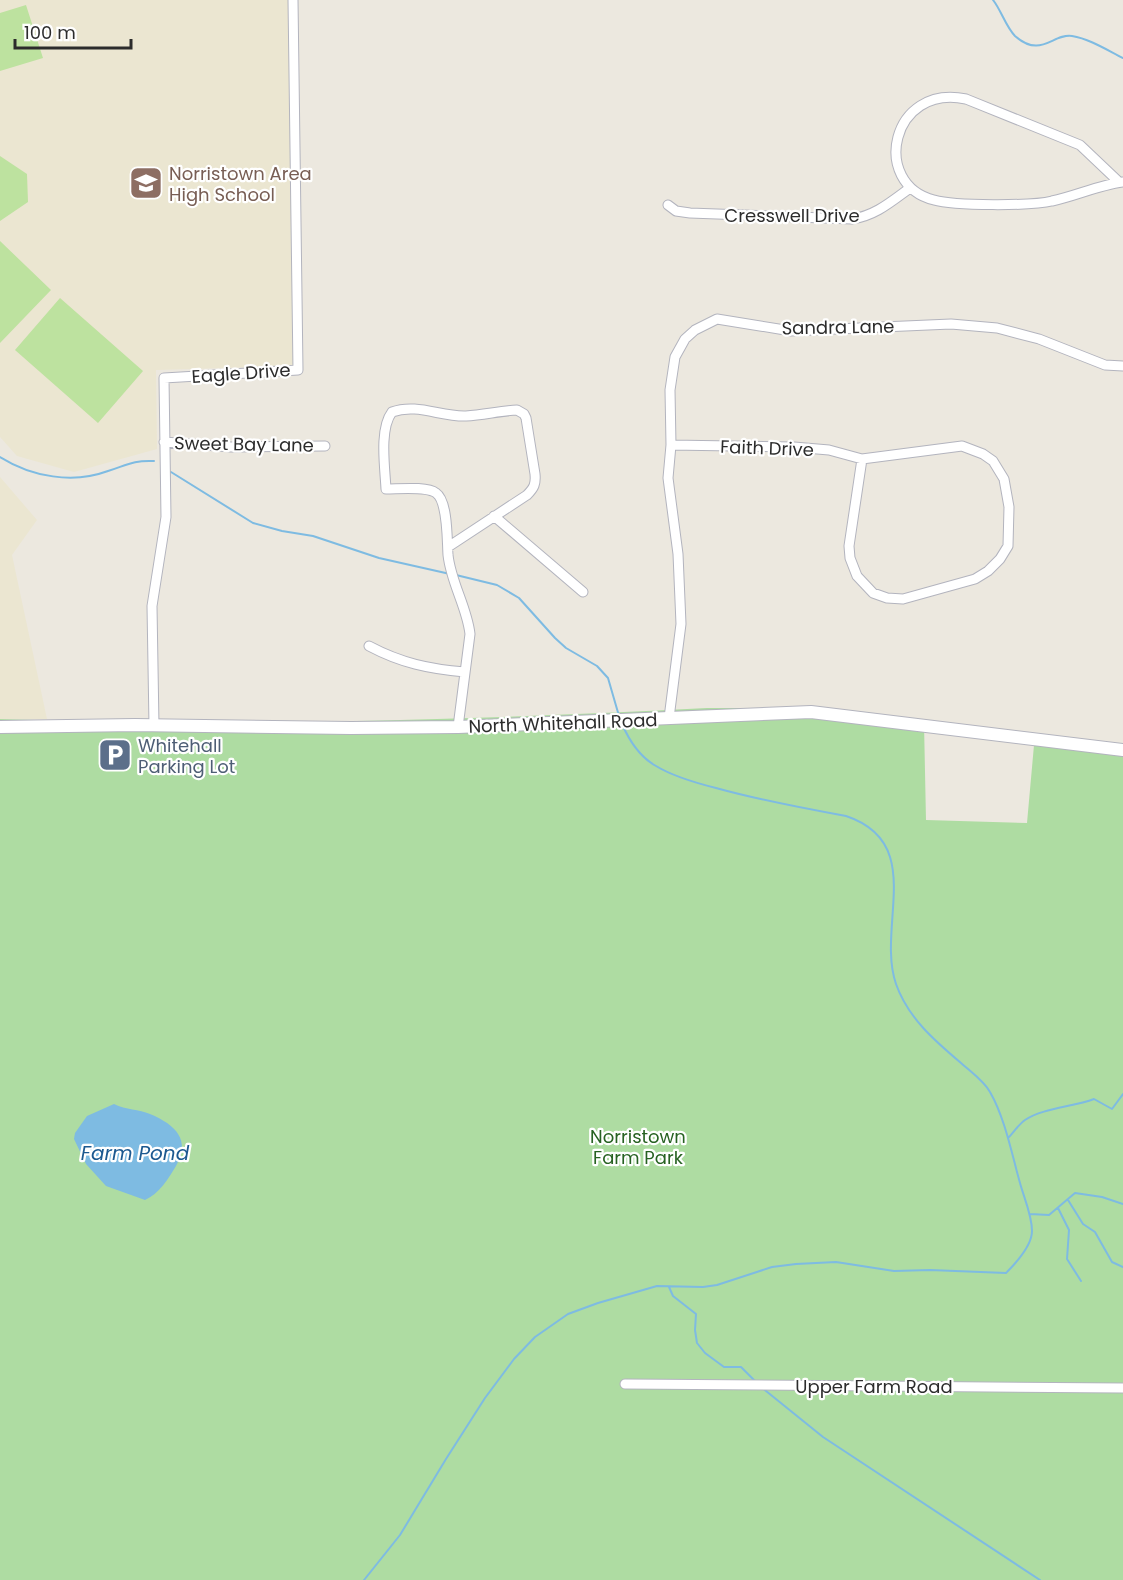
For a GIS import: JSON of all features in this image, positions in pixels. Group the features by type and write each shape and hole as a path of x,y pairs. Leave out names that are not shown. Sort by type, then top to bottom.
{"main road":[{"name":"North Whitehall Road","path":"0,726 458,727 642,721 811,712 1123,750"}],"street":[{"name":"Eagle Drive","path":"154,726 151,620 166,517 164,378 298,370 293,0"},
{"path":"947,97 966,99 1069,140 1087,151 1121,182 1050,202 942,202 926,197 910,188 898,164 898,134 912,111 931,100 947,97"},
{"name":"Cresswell Drive","path":"668,205 676,211 690,213 852,219 862,218 886,206 910,188"},
{"name":"Sandra Lane","path":"669,718 681,624 678,554 668,478 670,390 675,357 685,339 695,330 717,319 791,331 951,324 997,328 1039,339 1098,362 1123,366"},
{"path":"448,547 533,489 536,482 526,418 517,410 464,416 422,409 399,410 392,412 388,418 385,434 386,489 429,489 441,497 445,512 450,572 469,620 470,634 458,727"},
{"name":"Sweet Bay Lane","path":"164,442 231,447 325,446"},
{"name":"Faith Drive","path":"670,445 794,447 829,450 862,459 962,446 983,454 993,461 1000,471 1007,490 1010,507 1009,539 1008,546 1000,559 988,571 975,579 903,599 887,598 873,593 857,576 850,558 849,546 862,459"},
{"path":"494,516 583,592"},
{"path":"369,646 391,658 432,669 465,672"},
{"name":"Upper Farm Road","path":"625,1384 1123,1388"}],"shaded area":[{"name":"Norristown Area High School","path":"0,0 288,0 294,366 156,370 157,449 74,472 17,456 0,437"},
{"path":"0,477 37,520 12,555 47,719 0,719"}],"green space":[{"path":"26,5 43,58 0,71 0,13"},
{"path":"0,156 27,174 28,202 0,221"},
{"path":"0,241 51,290 0,343"},
{"path":"60,298 143,371 98,423 15,350"},
{"name":"Norristown Farm Park","path":"707,708 795,708 924,723 926,820 1027,823 1035,734 1123,751 1123,1580 0,1580 0,719 177,722 354,721"}],"water":[{"name":"Farm Pond","path":"114,1104 146,1112 159,1118 174,1128 181,1141 182,1148 176,1166 159,1190 145,1200 106,1186 86,1164 74,1139 75,1133 87,1116"}],"waterway":[{"path":"993,0 1012,32 1024,42 1039,45 1065,36 1079,37 1123,58"},
{"path":"0,457 39,474 67,478 95,475 135,462 154,461"},
{"path":"171,472 253,523 313,536 379,558 450,574"},
{"path":"456,575 497,585 519,598 566,648 597,666 608,678 619,716"},
{"path":"364,1580 400,1535 485,1398 514,1359 535,1337 568,1314 657,1286 717,1285 772,1267 796,1264 836,1262 894,1271 1006,1273 1023,1254 1031,1236 1032,1225 1008,1137 990,1092 981,1080 923,1028 908,1008 896,984 891,961 894,888 892,866 885,845 871,829 846,816 748,796 693,782 663,770 640,753 622,724"},
{"path":"1009,1137 1032,1116 1094,1099 1112,1109 1123,1094"},
{"path":"1030,1214 1049,1215 1075,1193 1102,1197 1123,1204"},
{"path":"1068,1200 1083,1224 1095,1232 1112,1262 1123,1267"},
{"path":"1058,1208 1069,1230 1067,1259 1081,1281"},
{"path":"669,1287 673,1296 696,1314 697,1343 705,1353 724,1367 741,1367 755,1381"},
{"path":"761,1387 823,1437 1040,1580"}],"place":[{"name":"Norristown Area High School","path":"146,183"},
{"name":"Whitehall Parking Lot","path":"115,755"}]}
